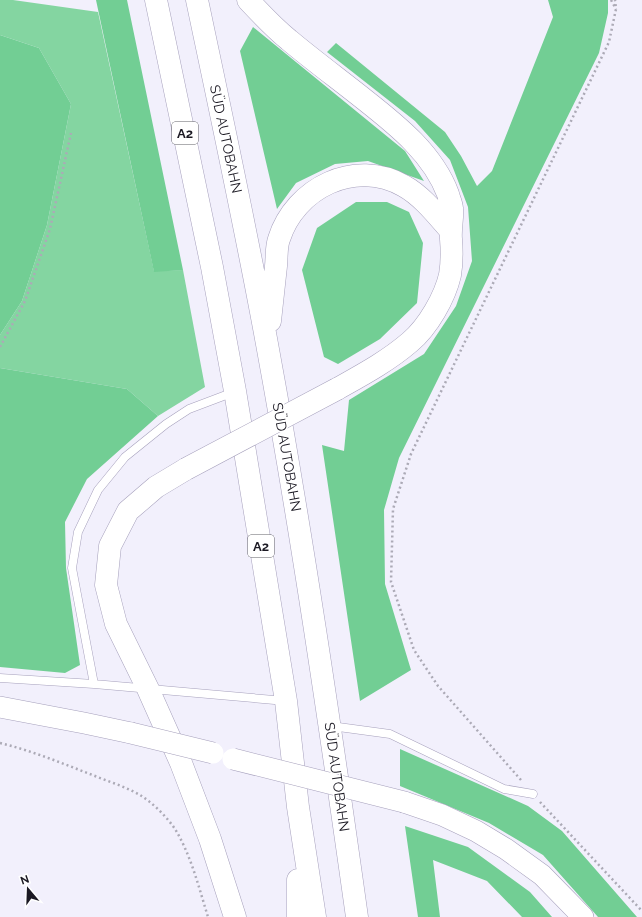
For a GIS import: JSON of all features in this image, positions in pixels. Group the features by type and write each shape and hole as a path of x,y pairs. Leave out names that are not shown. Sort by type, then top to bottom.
{"highway":[{"name":"A2","path":"156,0 212,267 235,391 286,701 298,807 315,917"},
{"name":"SÜD AUTOBAHN","path":"197,0 248,242 267,344 306,572 330,726 357,917"},
{"path":"235,917 210,839 181,763 148,689 116,624 106,585 110,546 128,511 156,487 186,469 337,389 386,360 412,341 429,321 441,298 449,276 452,256 450,230 452,209 445,185 437,170 425,155 387,118 290,40 264,17 248,0"},
{"path":"267,344 278,240 288,216 304,199 323,185 343,177 363,174 382,177 403,185 420,197 450,230"},
{"path":"298,807 298,917"}],"street":[{"path":"0,707 76,721 213,753 404,802 442,815 476,831 506,849 542,875 583,917"}],"lane":[{"path":"94,684 72,568 78,532 98,490 125,457 166,424 190,409 235,391"},
{"path":"0,678 94,684 286,701"},
{"path":"330,726 390,734 504,789 533,794"}],"path":[{"path":"611,0 616,9"},
{"path":"615,0 616,9 609,42 411,454 393,508 391,582 414,650 438,686 533,794 642,912"},
{"path":"0,347 25,301 50,228 71,133"},
{"path":"0,743 17,747 60,762 121,787 140,796 158,808 174,828 185,850 208,917"}],"green space":[{"path":"0,0 13,0 98,12 154,271 183,270 205,387 158,416 127,389 0,368 0,335 22,301 47,225 71,104 39,48 0,35"},
{"path":"96,0 127,0 183,270 154,272"},
{"path":"548,0 608,0 608,13 599,53 399,458 384,510 385,584 411,670 360,701 322,445 344,451 349,400 424,354 456,306 472,261 468,207 450,160 415,121 327,52 336,43 445,132 461,156 477,186 492,171 553,17"},
{"path":"253,27 405,151 424,181 368,161 335,164 296,183 277,209 240,51"},
{"path":"0,35 39,48 71,104 47,225 22,301 0,335"},
{"path":"356,202 387,202 409,212 423,243 417,303 380,339 338,364 324,357 302,270 317,228"},
{"path":"0,368 127,389 158,416 87,479 65,522 66,568 80,665 65,673 0,667"},
{"path":"400,749 528,806 562,831 637,917 598,917 543,855 489,823 400,786"},
{"path":"405,826 468,847 530,892 552,917 522,917 487,881 433,860 440,917 418,917"}]}
